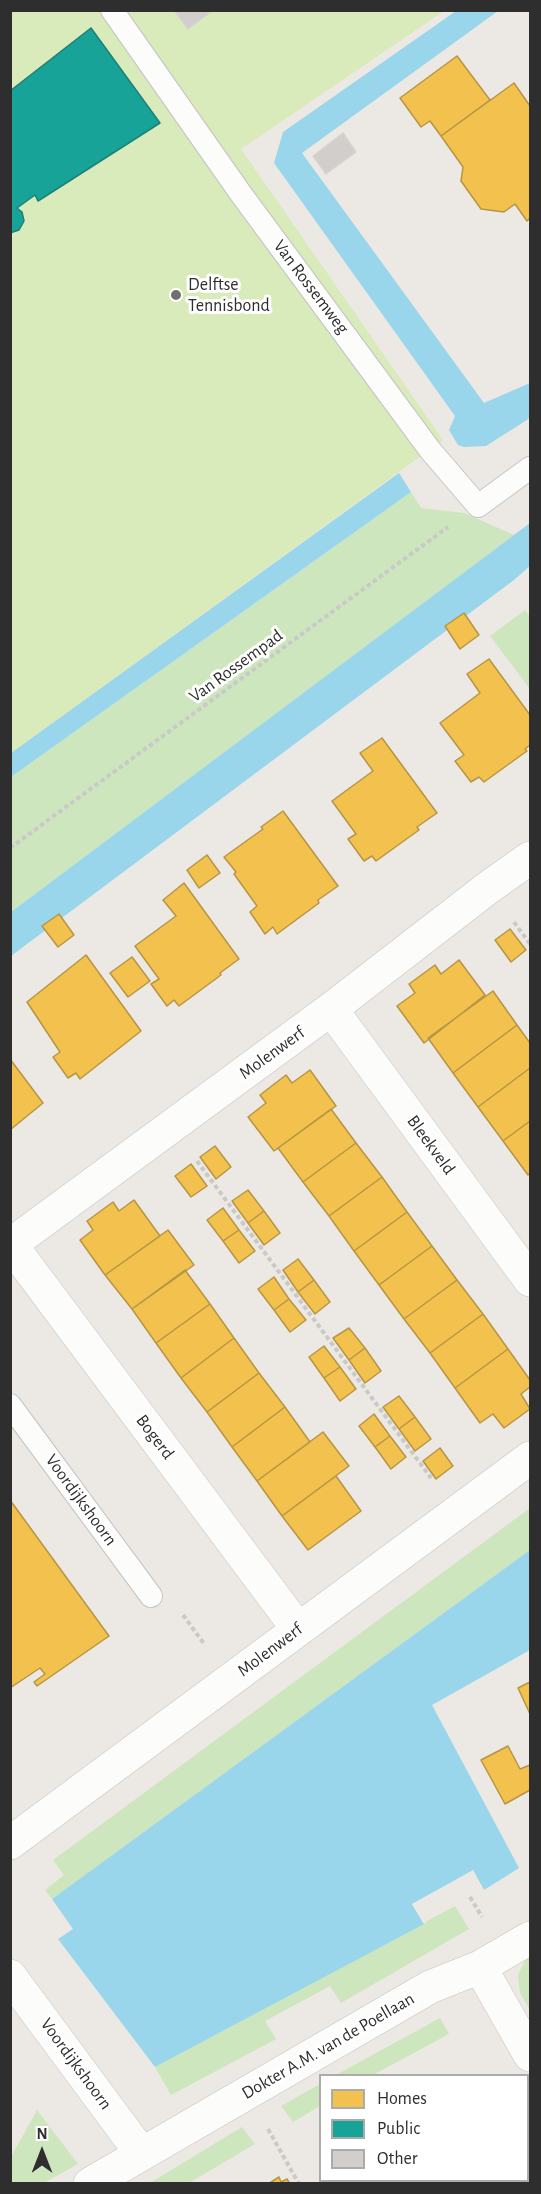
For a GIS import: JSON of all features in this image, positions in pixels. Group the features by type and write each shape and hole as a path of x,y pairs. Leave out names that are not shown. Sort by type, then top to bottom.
{"street":[{"name":"Molenwerf","path":"11,1245 331,1009 489,887 531,858"},
{"name":"Bleekveld","path":"331,1009 531,1280"},
{"name":"Bogerd","path":"11,1245 298,1629"},
{"name":"Molenwerf","path":"10,1844 531,1458"},
{"name":"Dokter A.M. van de Poellaan","path":"90,2184 430,1987 480,1967 531,1938"},
{"path":"480,1967 531,2055"},
{"name":"Voordijkshoorn","path":"10,1976 141,2153"}],"lane":[{"name":"Van Rossemweg","path":"112,10 241,194 430,450 478,506"},
{"path":"478,506 531,468"},
{"name":"Voordijkshoorn","path":"10,1405 151,1596"}],"path":[{"name":"Van Rossempad","path":"10,848 478,506"},
{"path":"171,1126 456,1513"},
{"path":"151,1596 172,1600 231,1679"},
{"path":"470,1897 484,1921"},
{"path":"248,2092 299,2184"}],"green space":[{"name":"Delftse Tennisbond","path":"11,11 444,11 241,149 443,440 11,753"},
{"path":"411,492 421,508 464,513 514,535 11,912 11,777"},
{"path":"525,610 530,617 530,689 490,636"},
{"path":"530,1508 530,1550 52,1899 45,1890 64,1875 53,1860"},
{"path":"455,1906 469,1929 341,2003 330,1986 265,2021 276,2039 171,2095 155,2067"},
{"path":"530,1954 530,2010 520,1993 518,1975"},
{"path":"440,2018 449,2034 375,2074 338,2074"},
{"path":"319,2085 319,2107 293,2122 281,2106"},
{"path":"529,2104 530,2107 530,2153 529,2150"},
{"path":"37,2110 78,2164 44,2183 11,2183 11,2157"},
{"path":"242,2127 255,2144 189,2183 150,2183"}],"water":[{"path":"456,11 498,11 302,153 484,403 530,383 530,418 486,446 464,447 458,445 449,430 455,416 274,163 283,132"},
{"path":"399,473 411,492 11,777 11,753"},
{"path":"530,523 530,566 514,580 11,956 11,912"},
{"path":"530,1550 530,1650 432,1705 519,1868 484,1890 473,1871 412,1904 424,1924 155,2067 58,1939 73,1929 52,1899"}],"pier":[{"path":"473,1870 484,1890 481,1891 472,1874 416,1905 426,1923 424,1924 412,1904"}],"building: Homes":[{"path":"457,56 490,100 441,136 430,121 421,127 400,98"},
{"path":"514,83 530,106 530,218 527,221 515,204 504,212 481,209 461,181 463,167 441,136"},
{"path":"464,613 479,635 460,649 445,626"},
{"path":"489,659 530,715 530,745 525,749 527,751 484,782 479,777 471,782 455,761 464,755 440,723 480,693 467,674"},
{"path":"382,738 437,813 417,827 419,830 376,861 372,856 364,861 348,839 356,834 332,801 373,771 360,753"},
{"path":"283,811 338,886 277,934 273,927 265,934 250,912 257,906 224,857 263,829 261,827"},
{"path":"207,855 220,873 199,888 187,870"},
{"path":"184,883 239,959 179,1006 174,1000 167,1006 151,984 159,979 135,946 176,916 163,900"},
{"path":"59,914 74,935 58,947 42,926"},
{"path":"510,929 526,950 511,962 495,940"},
{"path":"86,955 141,1031 80,1079 76,1073 68,1078 53,1057 60,1052 27,1002"},
{"path":"132,957 150,981 128,997 110,973"},
{"path":"459,960 485,995 424,1043 397,1006 415,993 409,984 435,965 441,974"},
{"path":"493,991 517,1025 453,1073 428,1038"},
{"path":"517,1025 530,1043 530,1068 478,1107 453,1073"},
{"path":"10,1059 43,1103 10,1130"},
{"path":"530,1068 530,1121 503,1141 478,1107"},
{"path":"310,1070 336,1106 274,1151 248,1117 266,1103 260,1095 286,1075 292,1083"},
{"path":"331,1109 356,1143 303,1182 278,1148"},
{"path":"530,1121 530,1173 528,1175 503,1141"},
{"path":"356,1143 382,1177 329,1216 303,1182"},
{"path":"215,1146 231,1167 216,1179 200,1157"},
{"path":"191,1164 207,1186 191,1197 175,1176"},
{"path":"382,1177 407,1212 354,1251 329,1216"},
{"path":"248,1190 264,1211 248,1223 232,1201"},
{"path":"134,1200 160,1236 105,1275 80,1240 93,1230 87,1221 113,1202 119,1211"},
{"path":"223,1208 239,1230 223,1241 207,1220"},
{"path":"264,1211 280,1233 264,1245 248,1223"},
{"path":"407,1212 432,1246 379,1285 354,1251"},
{"path":"168,1230 194,1265 132,1309 105,1275"},
{"path":"239,1230 255,1251 239,1263 223,1241"},
{"path":"432,1246 457,1280 404,1319 379,1285"},
{"path":"298,1259 314,1280 298,1292 283,1270"},
{"path":"185,1270 210,1304 156,1343 132,1309"},
{"path":"274,1277 289,1299 274,1310 258,1289"},
{"path":"314,1280 330,1302 315,1314 298,1292"},
{"path":"457,1280 483,1314 430,1353 404,1319"},
{"path":"289,1299 306,1320 290,1332 274,1310"},
{"path":"210,1304 234,1338 181,1378 156,1343"},
{"path":"483,1314 508,1349 455,1388 430,1353"},
{"path":"349,1328 365,1348 349,1360 333,1338"},
{"path":"234,1338 259,1373 207,1412 181,1378"},
{"path":"324,1346 340,1367 324,1378 309,1357"},
{"path":"365,1348 381,1371 365,1383 349,1360"},
{"path":"508,1349 530,1380 530,1387 521,1394 530,1409 504,1428 493,1414 480,1423 455,1388"},
{"path":"340,1367 356,1389 340,1401 324,1378"},
{"path":"259,1373 285,1407 232,1447 207,1412"},
{"path":"399,1396 415,1417 399,1429 383,1407"},
{"path":"285,1407 310,1442 257,1481 232,1447"},
{"path":"374,1414 390,1436 375,1447 359,1426"},
{"path":"415,1417 431,1439 415,1451 399,1429"},
{"path":"323,1432 349,1466 282,1516 257,1481"},
{"path":"390,1436 406,1457 391,1469 375,1447"},
{"path":"440,1448 453,1466 436,1479 423,1461"},
{"path":"336,1476 361,1511 308,1550 282,1516"},
{"path":"10,1500 109,1636 37,1686 34,1682 45,1674 40,1668 10,1688"},
{"path":"530,1682 530,1714 518,1688"},
{"path":"508,1746 520,1769 530,1765 530,1790 505,1804 481,1760"},
{"path":"279,2177 281,2182 287,2179 290,2184 268,2184"},
{"path":"376,2182 406,2182 404,2184 377,2184"},
{"path":"406,2182 468,2182 469,2184 404,2184"}],"building: Public":[{"path":"91,28 160,123 38,201 35,195 17,208 22,212 24,221 19,230 10,233 10,91"}],"building: Other":[{"path":"174,10 213,10 188,29"},
{"path":"343,133 356,152 326,174 313,156"}],"place":[{"name":"Delftse Tennisbond","path":"176,295"}]}
